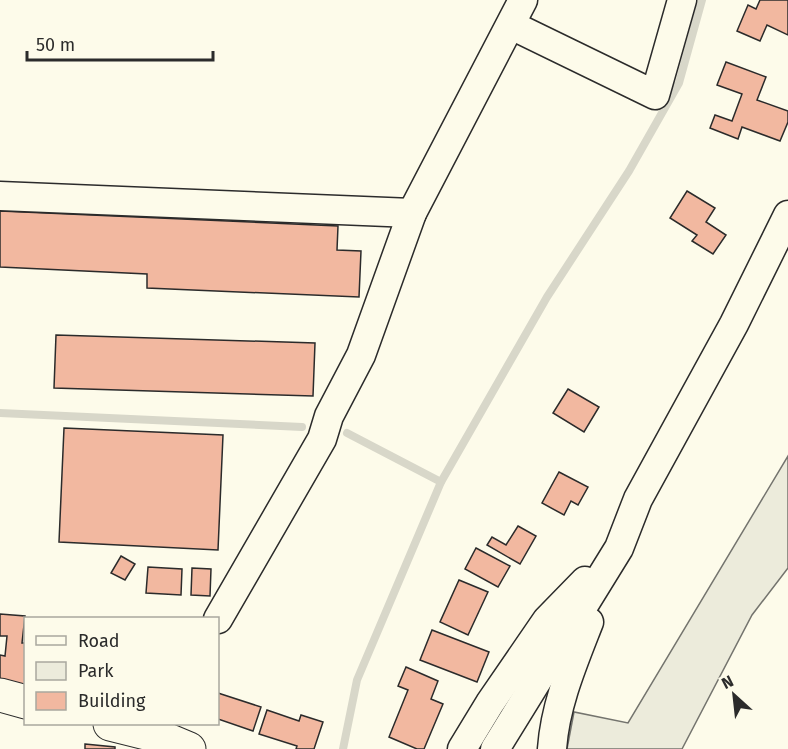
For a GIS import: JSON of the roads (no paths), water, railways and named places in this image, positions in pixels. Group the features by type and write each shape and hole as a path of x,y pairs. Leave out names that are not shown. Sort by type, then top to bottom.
{"main road":[{"path":"0,695 24,701"},
{"path":"124,725 160,730 189,749"}],"street":[{"path":"219,617 322,439 329,416 361,355 412,213 517,12 655,95 682,0"},
{"path":"0,196 412,213"},
{"path":"552,749 553,727 574,660 638,500 734,324 788,215"},
{"path":"462,749 490,702 547,620 619,548"},
{"path":"495,749 619,548"}],"waterway":[{"path":"343,749 357,680 441,482 547,297 629,171 679,83 702,0"},
{"path":"0,413 302,427"},
{"path":"347,433 441,482"}]}
